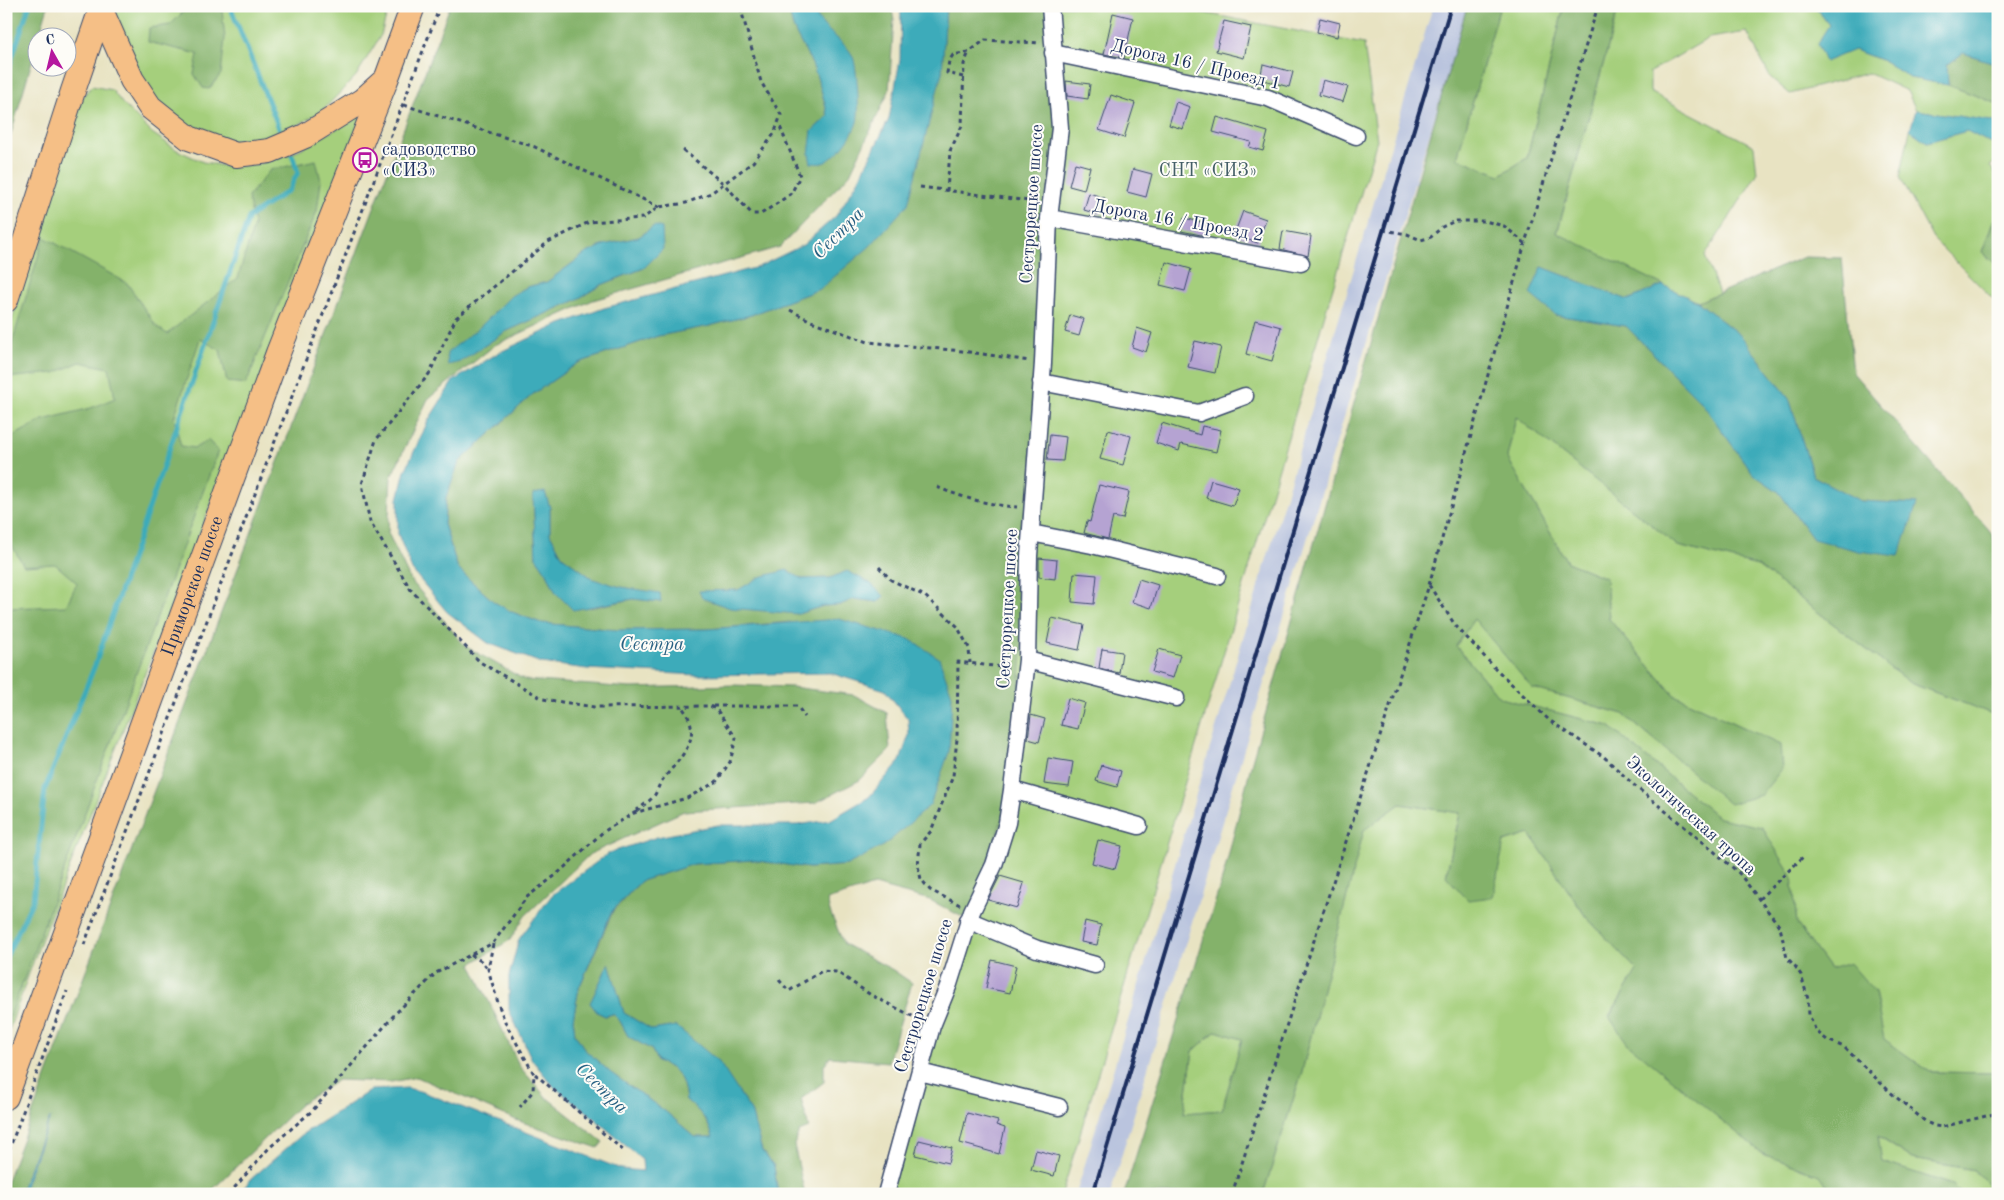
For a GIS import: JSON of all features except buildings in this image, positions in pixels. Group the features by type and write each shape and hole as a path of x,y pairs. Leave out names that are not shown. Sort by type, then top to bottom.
{"highway":[{"name":"Приморское шоссе","path":"6,1097 275,362 386,80 413,6"},
{"path":"102,8 132,80 150,107 189,138 236,155 270,151 305,136 362,100 386,80"},
{"path":"6,300 73,91 102,8"}],"street":[{"name":"Сестрорецкое шоссе","path":"886,1194 932,1026 949,984 970,916 994,865 1007,823 1012,790 1026,665 1031,533 1043,363 1050,211 1060,128 1050,6"},
{"name":"Дорога 16 / Проезд 1","path":"1053,49 1268,98 1356,136"},
{"name":"Дорога 16 / Проезд 2","path":"1050,211 1301,263"},
{"path":"1041,382 1199,413 1245,396"},
{"path":"1031,533 1092,545 1217,576"},
{"path":"1026,665 1176,698"},
{"path":"1012,790 1139,826"},
{"path":"970,916 1037,949 1095,965"},
{"path":"920,1072 1059,1107"}],"path":[{"path":"82,951 440,6"},
{"path":"740,6 761,82 781,115 768,144 753,162 711,193 686,203 659,207 643,218 589,222 548,242 456,318 429,374 376,440 362,484 370,522 410,590 480,662 543,699 594,707 797,706 805,717"},
{"path":"1232,1194 1429,585 1525,243 1598,6"},
{"path":"963,77 947,73 949,60 953,55 969,52 985,40 1053,49"},
{"path":"947,191 950,151 962,126 964,64 969,52"},
{"path":"404,105 535,147 659,207"},
{"path":"683,150 724,184 752,214 761,214 790,194 800,176 778,123"},
{"path":"920,187 1050,211"},
{"path":"1383,230 1406,234 1420,240 1431,237 1442,227 1455,221 1485,221 1504,226 1525,243"},
{"path":"790,310 810,321 868,342 962,351 1043,363"},
{"path":"936,487 955,495 991,505 1033,508"},
{"path":"879,567 891,580 925,596 957,626 969,648 970,663"},
{"name":"Экологическая тропа","path":"1429,585 1455,625 1496,669 1550,720 1604,757 1634,786 1731,867 1760,899 1780,927 1787,958 1796,966 1801,975 1808,999 1809,1015 1816,1031 1826,1040 1844,1047 1890,1092 1926,1122 1942,1127 1998,1113"},
{"path":"970,916 930,890 921,879 918,866 920,844 931,831 953,776 958,739 958,662 1026,665"},
{"path":"229,1194 269,1148 313,1110 395,1014 436,973 493,943 527,898 556,875 603,832 634,813 655,796 660,784 682,758 690,743 691,726 688,715 681,706"},
{"path":"634,813 686,798 716,782 730,762 736,738 717,710 710,706"},
{"path":"1760,899 1805,855"},
{"path":"488,969 493,943"},
{"path":"471,955 481,961 488,969 506,1024 534,1074 625,1152"},
{"path":"779,980 790,991 822,971 837,972 871,995 932,1026"},
{"path":"6,1158 69,988"},
{"path":"520,1107 533,1091 534,1074"}],"shaded area":[{"path":"1433,6 1468,6 1110,1194 1076,1194"}],"green space":[{"path":"6,6 48,6 42,28 28,28 28,75 6,151"},
{"path":"110,6 389,6 381,35 356,76 322,111 289,130 257,141 224,141 195,132 146,91"},
{"path":"189,6 226,6 222,10 225,38 221,74 209,89 203,88 194,74 198,54 148,42 149,28 170,25"},
{"path":"450,6 791,6 791,21 815,70 828,116 812,131 811,163 853,56 823,26 815,12 814,6 891,6 894,20 889,91 850,174 780,247 593,300 495,345 428,399 391,477 388,533 410,579 465,646 525,680 631,688 734,685 792,687 854,695 887,713 890,750 860,780 815,803 684,811 590,854 525,916 510,940 471,964 520,1067 546,1097 603,1142 598,1148 516,1120 417,1077 391,1082 338,1080 303,1102 208,1194 22,1194 41,1141 19,1194 6,1194 6,1183","holes":["654,226 644,268 601,285 576,300 505,332 460,362 481,326 511,296 527,287 547,282 585,254 604,245 639,237"]},
{"path":"946,6 1050,6 1060,128 1012,790 968,920 930,900 874,885 827,900 830,912 844,944 893,970 912,983 888,1062 830,1057 824,1065 824,1082 801,1099 809,1128 799,1132 794,1145 805,1194 778,1194 774,1166 762,1151 751,1111 676,1026 652,1030 624,1013 608,964 591,1003 597,1012 605,1016 613,1014 620,1021 628,1036 652,1050 657,1061 679,1075 686,1100 703,1117 713,1137 695,1137 666,1112 611,1073 585,1050 575,1034 573,1019 579,988 613,911 641,881 694,864 752,860 809,868 847,865 952,695 790,622 708,629 617,630 541,623 512,612 494,602 458,569 444,524 446,497 459,462 533,394 578,363 658,336 751,315 820,289 942,72","holes":["545,493 550,508 550,534 562,556 593,579 661,602 633,599 590,608 556,593 547,573 536,557 533,494","787,571 801,579 830,578 847,572 878,602 854,599 840,605 823,606 798,614 699,592 738,590"]},
{"name":"СНТ «СИЗ»","path":"1050,6 1168,6 1364,44 1377,140 1062,1194 886,1194 968,920"},
{"path":"1168,6 1202,6 1202,13"},
{"path":"1326,6 1391,6 1390,9 1359,11"},
{"path":"1467,6 1500,6 1457,158 1500,175 1527,158 1564,6 1619,6 1557,233 1663,285 1628,300 1542,267 1555,315 1626,326 1702,403 1753,474 1779,492 1813,539 1917,504 1860,501 1813,476 1789,398 1741,336 1698,302 1804,257 1842,258 1853,373 1990,531 1998,549 1998,716 1910,683 1758,566 1678,546 1516,417 1507,457 1567,562 1606,578 1609,619 1674,695 1780,745 1782,769 1761,795 1730,804 1623,714 1532,688 1474,619 1456,646 1500,698 1609,726 1719,818 1762,827 1792,876 1797,924 1830,969 1850,963 1875,992 1884,1039 1930,1072 1995,1073 1998,1082 1998,1194 1974,1170 1913,1159 1878,1136 1882,1162 1953,1185 1962,1194 1836,1194 1817,1174 1763,1154 1628,1044 1609,1017 1637,970 1586,917 1530,834 1504,842 1493,897 1468,900 1446,876 1460,813 1400,804 1364,830 1301,1075 1263,1194 1124,1194 1224,873 1252,761","holes":["1216,1031 1242,1039 1222,1110 1184,1113 1193,1051"]},
{"path":"1500,6 1564,6 1527,158 1500,175 1457,158"},
{"path":"1619,6 1815,6 1829,25 1854,50 1884,61 1910,78 1948,85 1998,104 1998,122 1916,110 1907,91 1868,73 1790,94 1770,77 1747,32 1709,38 1650,72 1650,92 1754,146 1757,174 1705,256 1719,293 1698,302 1557,234"},
{"path":"1963,53 1998,64 1998,104 1948,85 1947,65"},
{"path":"92,86 112,90 122,103 152,133 177,150 203,162 230,167 258,164 295,152 363,114 40,943 6,1038 6,338 82,98"},
{"path":"1910,130 1927,142 1967,131 1998,147 1998,160 1990,166 1998,177 1998,219 1993,221 1982,252 1998,266 1998,304 1933,239 1900,177"},
{"path":"316,160 321,181 317,211 246,384 227,382 220,350 200,339 174,418 181,446 195,448 208,440 218,451 6,1028 6,608 66,606 77,583 55,564 24,566 6,536 6,440 43,420 91,408 115,398 109,368 80,362 55,373 6,378 6,363 44,237 127,283 156,326 167,334 238,278 254,225 248,197 270,170"},
{"path":"1998,219 1998,266 1982,252 1993,221"},
{"path":"1516,417 1678,546 1758,566 1910,683 1998,716 1998,1082 1995,1073 1930,1072 1883,1039 1875,992 1830,969 1797,924 1792,876 1762,828 1719,818 1609,726 1500,698 1456,646 1474,618 1532,688 1623,714 1730,803 1780,745 1674,695 1609,619 1606,578 1567,562 1507,457"},
{"path":"1400,804 1460,813 1446,876 1493,897 1504,841 1530,834 1586,917 1638,970 1609,1016 1763,1154 1817,1174 1836,1194 1263,1194 1301,1075 1364,829"},
{"path":"1216,1031 1242,1039 1222,1110 1184,1113 1193,1051"},
{"path":"1877,1136 1913,1159 1974,1170 1996,1194 1962,1194 1953,1185 1881,1162"}],"water":[{"path":"791,6 814,6 819,20 850,51 854,62 857,79 857,122 852,134 843,146 822,163 811,163 809,154 812,131 828,116 815,70 791,21"},
{"name":"Сестра","path":"901,6 946,6 942,72 908,204 869,247 820,289 751,315 658,336 578,363 533,394 459,462 446,497 444,524 458,569 494,602 512,612 541,623 617,630 708,629 839,619 909,639 939,658 952,695 949,752 930,805 885,845 847,865 809,868 752,860 694,864 641,881 612,911 579,988 573,1019 575,1034 585,1050 611,1073 666,1112 695,1137 713,1137 703,1116 686,1100 679,1075 657,1061 652,1050 628,1036 620,1021 613,1014 605,1016 597,1012 590,1003 609,963 624,1013 652,1030 676,1026 719,1062 751,1111 762,1151 774,1166 778,1194 239,1194 251,1179 304,1133 371,1090 407,1088 423,1092 621,1169 643,1171 642,1160 586,1111 554,1087 532,1060 509,1010 509,976 519,939 552,895 609,853 657,837 718,825 797,825 830,820 869,797 900,761 909,735 908,719 885,690 830,673 697,675 587,669 541,663 488,643 447,612 412,570 398,534 398,499 405,471 428,421 453,381 498,353 556,326 604,308 758,267 803,245 836,216 858,181 889,119 900,60"},
{"path":"1815,6 1998,6 1998,64 1963,53 1947,65 1948,85 1910,78 1884,61 1854,50 1825,62 1817,44 1829,25"},
{"path":"1916,110 1998,122 1998,147 1967,131 1927,142 1910,130"},
{"path":"654,226 662,228 663,249 644,268 601,285 576,300 505,332 460,362 448,365 447,353 481,326 511,296 527,287 547,282 585,254 604,245 639,237"},
{"path":"1542,267 1628,300 1663,285 1698,302 1741,336 1789,398 1813,476 1860,501 1917,504 1899,556 1859,551 1813,539 1779,492 1753,474 1702,403 1626,326 1555,315 1530,294"},
{"path":"545,492 550,508 550,534 562,556 593,579 621,587 660,593 661,602 633,599 573,610 556,593 547,573 536,557 533,494"},
{"path":"787,570 802,579 830,578 847,571 870,583 884,596 878,602 854,599 840,605 823,606 798,614 730,608 702,598 699,591 738,590 760,577"},
{"path":"50,1118 22,1194 19,1194"}],"waterway":[{"path":"6,76 29,6"},
{"path":"230,6 279,128"},
{"path":"6,957 33,900 45,789 95,665 249,217 289,190 298,172 292,155"}],"railway":[{"path":"1093,1194 1451,6"}],"place":[{"name":"садоводство «СИЗ»","path":"365,160"}]}
